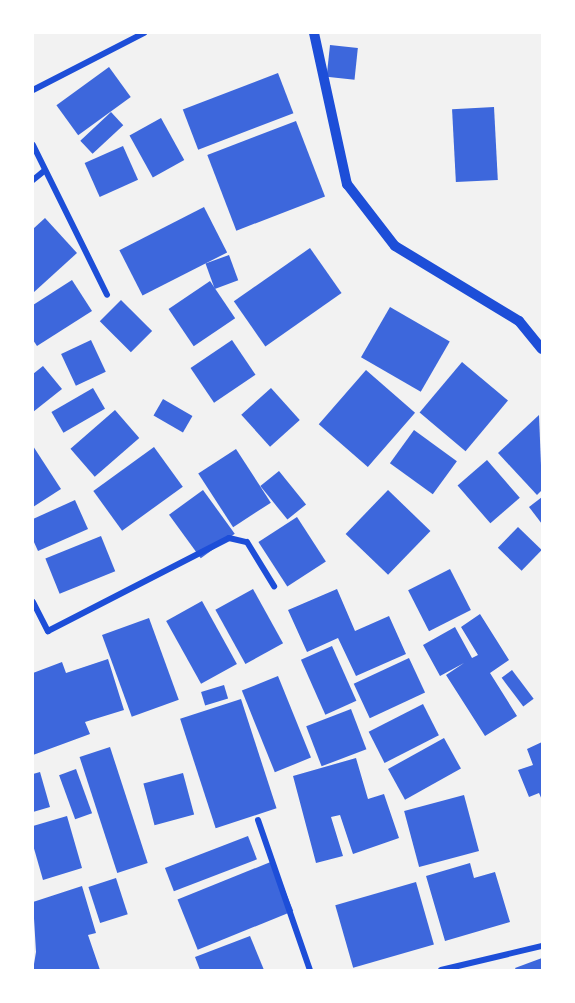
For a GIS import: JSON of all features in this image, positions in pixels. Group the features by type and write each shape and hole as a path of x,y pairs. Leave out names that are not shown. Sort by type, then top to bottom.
{"street":[{"path":"33,90 144,33"},
{"path":"314,33 347,184 395,246 519,321 542,349"},
{"path":"33,145 107,295"},
{"path":"33,180 44,171"},
{"path":"33,602 48,631 229,538 247,542 274,586"},
{"path":"258,820 309,970"},
{"path":"441,970 542,946"}],"building":[{"path":"330,45 358,48 355,80 327,77"},
{"path":"109,67 131,97 78,135 56,105"},
{"path":"278,73 293,113 198,150 183,110"},
{"path":"494,107 498,180 456,182 452,109"},
{"path":"111,112 123,125 93,154 80,141"},
{"path":"161,118 184,160 153,177 130,135"},
{"path":"296,121 325,197 236,231 207,155"},
{"path":"123,146 138,180 100,197 85,163"},
{"path":"204,207 227,252 143,296 119,250"},
{"path":"45,218 77,253 33,293 33,229"},
{"path":"310,248 342,293 265,346 234,301"},
{"path":"229,255 238,280 215,289 206,264"},
{"path":"72,280 92,311 37,346 33,340 33,305"},
{"path":"210,281 235,318 194,346 169,309"},
{"path":"121,300 152,331 131,352 100,321"},
{"path":"390,307 450,342 421,392 361,357"},
{"path":"91,340 106,372 76,386 61,354"},
{"path":"232,340 255,375 214,403 191,368"},
{"path":"462,362 508,401 466,451 420,413"},
{"path":"43,366 62,389 33,412 33,374"},
{"path":"366,370 415,413 368,467 319,424"},
{"path":"93,388 105,409 63,433 51,412"},
{"path":"271,388 300,420 270,447 241,415"},
{"path":"163,399 192,416 183,432 154,415"},
{"path":"115,410 139,438 95,477 70,449"},
{"path":"539,415 542,490 537,495 498,453"},
{"path":"414,430 457,461 433,494 390,463"},
{"path":"33,446 61,489 33,507"},
{"path":"154,447 183,487 122,531 93,491"},
{"path":"236,449 271,503 233,527 198,474"},
{"path":"487,460 520,498 490,523 458,486"},
{"path":"279,471 306,504 287,520 260,486"},
{"path":"203,490 235,534 201,558 169,515"},
{"path":"388,490 430,531 388,575 346,534"},
{"path":"542,497 542,524 529,507"},
{"path":"75,500 88,529 38,551 33,540 33,519"},
{"path":"297,517 326,561 287,587 258,542"},
{"path":"518,527 542,550 522,571 498,548"},
{"path":"101,536 115,571 60,594 45,558"},
{"path":"450,569 471,610 429,631 408,590"},
{"path":"253,589 283,643 245,664 215,610"},
{"path":"337,589 355,631 389,616 406,654 356,676 338,638 307,652 288,610"},
{"path":"202,601 237,664 201,684 166,621"},
{"path":"480,614 509,660 490,673 517,716 485,736 446,675 464,663 440,676 423,645 455,627 472,658 478,655 461,627"},
{"path":"149,618 179,700 132,717 102,635"},
{"path":"332,646 356,701 325,715 301,660"},
{"path":"409,658 425,692 370,718 354,684"},
{"path":"108,659 124,710 85,722 90,734 33,755 33,673 62,662 66,673"},
{"path":"512,670 534,699 523,707 502,678"},
{"path":"278,676 311,758 275,772 242,691"},
{"path":"224,685 228,698 205,705 201,692"},
{"path":"241,699 277,808 216,828 180,719"},
{"path":"423,704 439,735 385,763 369,732"},
{"path":"351,709 366,749 322,766 306,726"},
{"path":"444,738 461,769 405,800 388,769"},
{"path":"542,742 542,800 539,793 529,797 518,770 533,765 527,749"},
{"path":"110,747 148,863 117,873 80,757"},
{"path":"356,758 368,799 384,794 399,838 353,854 340,815 331,817 343,856 316,863 293,776"},
{"path":"76,769 92,813 75,819 59,775"},
{"path":"40,772 50,807 33,812 33,774"},
{"path":"183,773 194,815 155,825 143,784"},
{"path":"464,795 479,851 419,867 404,811"},
{"path":"67,816 82,868 43,880 33,845 33,826"},
{"path":"248,836 257,859 174,891 165,868"},
{"path":"273,861 293,911 198,950 178,900"},
{"path":"470,863 474,878 495,872 510,922 445,941 426,876"},
{"path":"116,878 128,914 100,923 88,887"},
{"path":"416,882 434,944 353,968 335,905"},
{"path":"82,886 96,933 88,935 100,970 33,970 36,952 33,902"},
{"path":"250,936 264,970 200,970 195,957"},
{"path":"542,958 542,970 516,970 515,968"}]}
